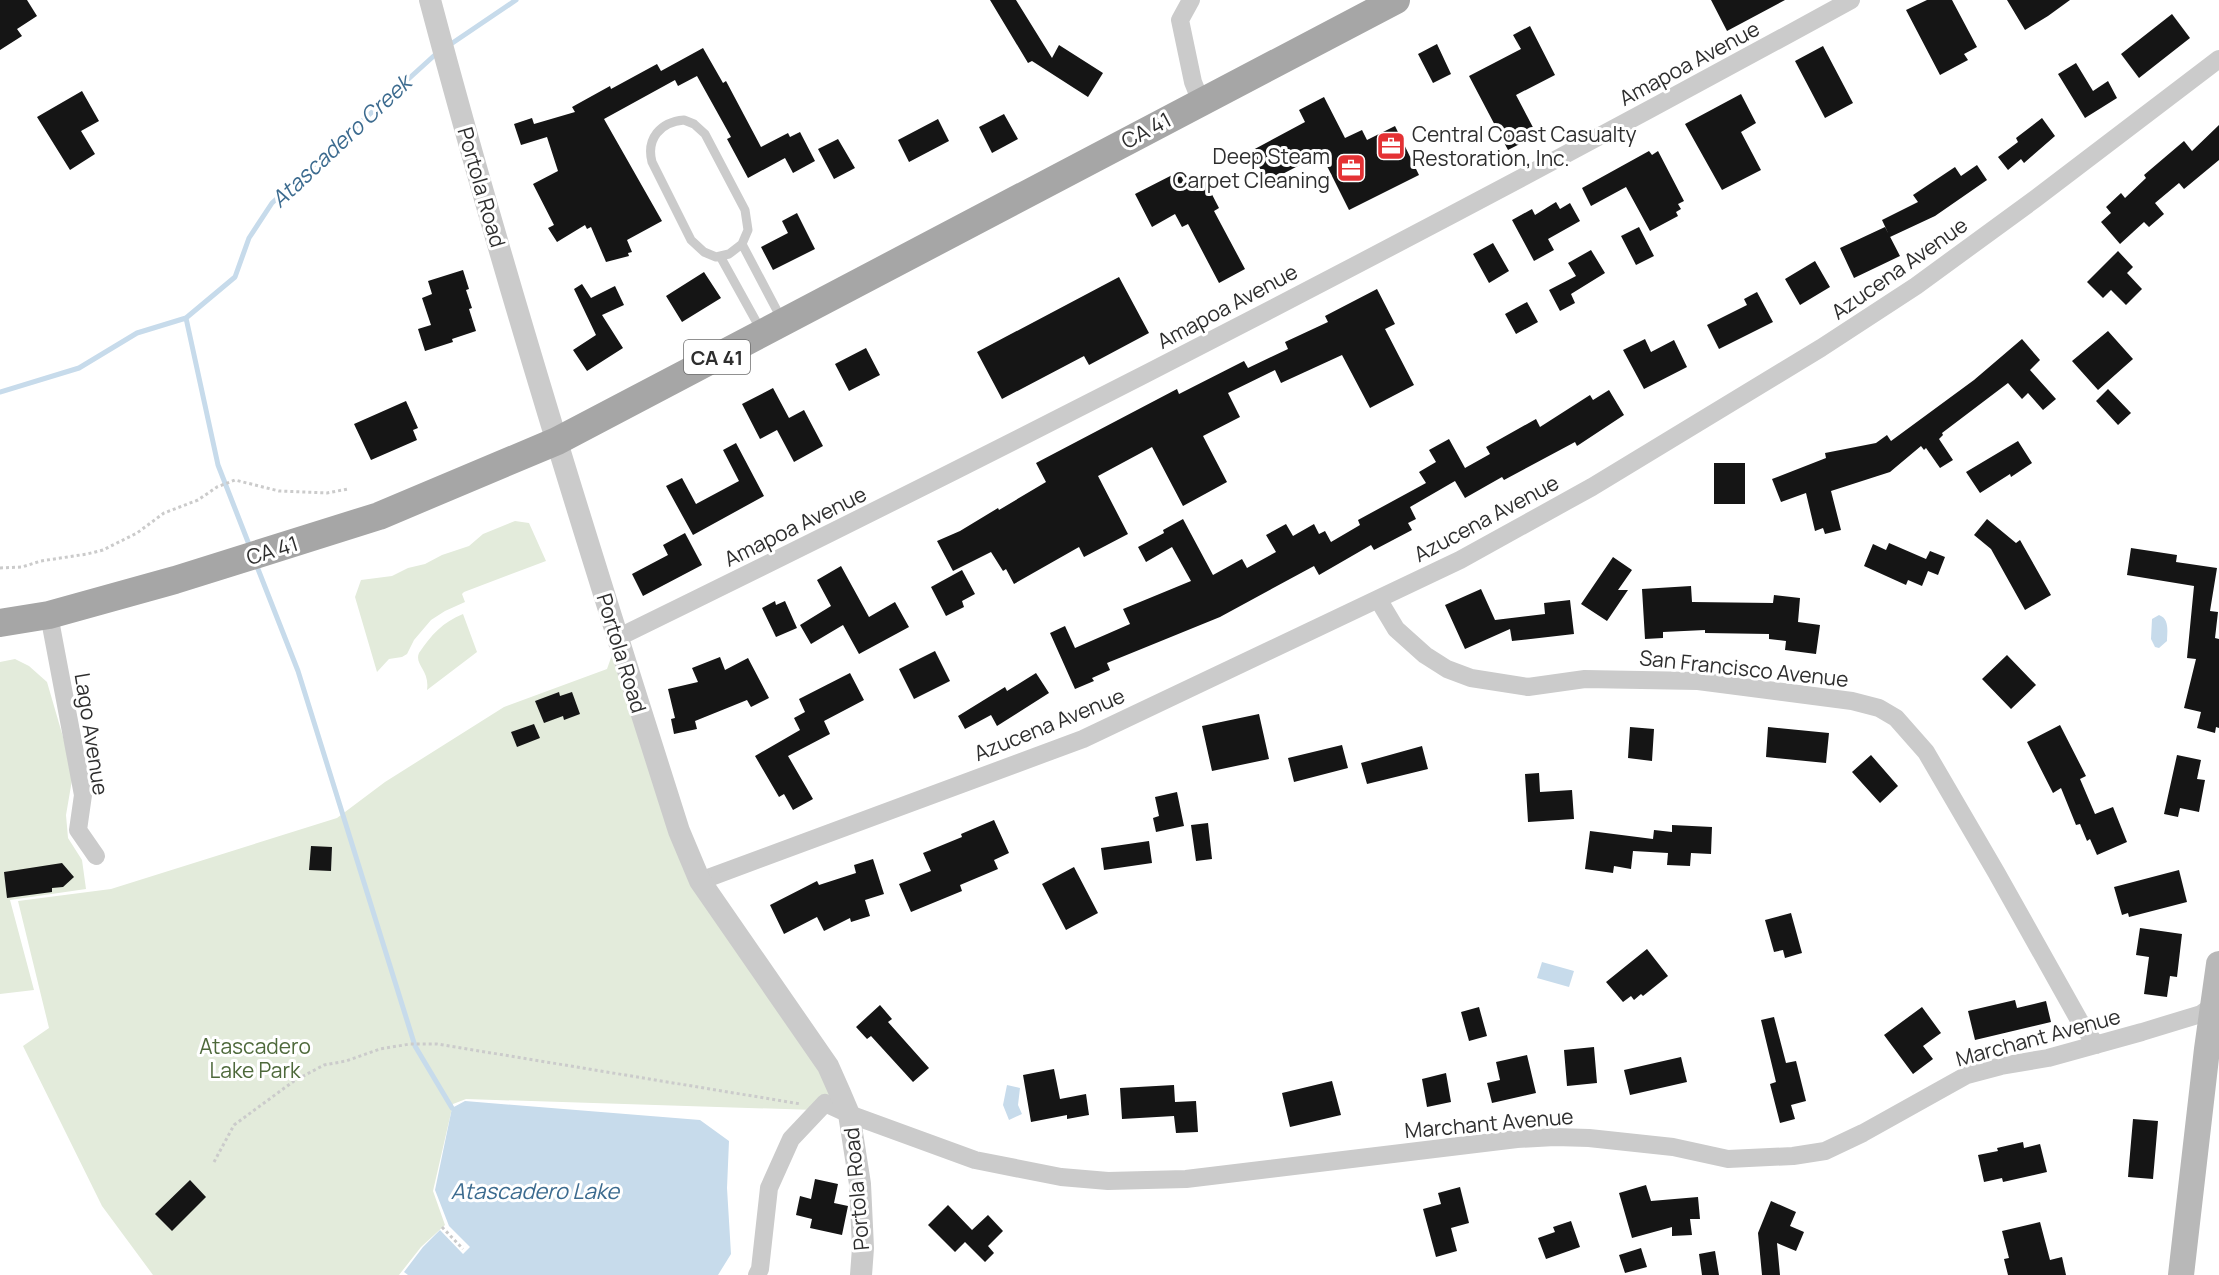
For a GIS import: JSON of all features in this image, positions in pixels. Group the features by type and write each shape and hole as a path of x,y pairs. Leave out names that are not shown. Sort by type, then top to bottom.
{"main road":[{"name":"CA 41","path":"0,623 50,615 186,577 379,516 557,441 1396,0"},
{"path":"2181,1275 2219,964"}],"street":[{"name":"Portola Road","path":"430,0 557,441 679,831 700,880 828,1066 849,1114 860,1193 863,1248 861,1275"},
{"path":"1191,0 1180,20 1193,82 1201,102"},
{"name":"Amapoa Avenue","path":"617,638 884,508 1139,377 1658,106 1851,0"},
{"name":"Azucena Avenue","path":"700,880 1083,739 1460,560 1592,488 1821,348 1916,286 2219,59"},
{"name":"San Francisco Avenue","path":"1378,599 1396,628 1425,655 1447,669 1471,678 1528,687 1585,679 1698,681 1852,701 1879,708 1896,718 1926,752 2079,1020 2096,1045"},
{"name":"Lago Avenue","path":"50,615 83,795 78,830 96,856"},
{"name":"Marchant Avenue","path":"757,1275 760,1269 769,1188 791,1139 825,1104 975,1160 1061,1177 1107,1181 1186,1179 1517,1139 1555,1137 1589,1138 1673,1147 1728,1159 1793,1156 1824,1150 1863,1133 1967,1075 2096,1045 2201,1014 2216,1002"}],"lane":[{"path":"684,120 694,124 705,134 745,210 748,230 742,244 729,254 716,257 704,252 691,240 652,162 649,150 652,141 663,126 673,121 684,120"},
{"path":"742,244 773,328"},
{"path":"720,256 773,328"}],"path":[{"path":"0,568 22,567 41,561 87,555 103,550 122,542 164,513 198,500 217,487 235,480 287,492 327,493 348,489"},
{"path":"214,1162 234,1125 294,1081 324,1065 346,1061 380,1049 410,1044 437,1044 811,1106"},
{"path":"442,1227 463,1249"}],"green space":[{"path":"515,521 529,523 546,561 464,592 462,594 465,602 431,620 414,640 407,654 389,659 377,672 355,597 361,580 392,576 408,568 425,564 442,555 469,546 483,534"},
{"path":"463,614 477,652 427,690 426,677 418,657 419,653 438,630"},
{"name":"Atascadero Lake Park","path":"618,638 700,885 846,1111 466,1099 453,1104 433,1191 445,1225 421,1247 399,1275 153,1275 102,1206 23,1046 49,1028 18,901 111,889 337,818 385,782 504,707 607,669"},
{"path":"15,659 29,666 47,682 70,761 72,780 66,815 68,838 82,860 86,889 10,900 34,990 0,994 0,662"}],"water":[{"path":"2159,615 2165,619 2167,641 2159,648 2155,647 2151,639 2152,619"},
{"path":"1542,962 1574,971 1569,987 1537,978"},
{"path":"1007,1085 1020,1088 1018,1105 1022,1114 1009,1120 1003,1105"},
{"name":"Atascadero Lake","path":"465,1101 700,1120 729,1141 727,1188 731,1254 718,1275 408,1275 404,1272 423,1247 440,1230 463,1254 470,1247 449,1226 435,1190 452,1108"}],"building":[{"path":"0,0 27,0 37,16 17,29 22,36 0,50"},
{"path":"990,0 1016,0 1052,58 1059,45 1103,73 1088,97 1032,61 1028,63"},
{"path":"1711,0 1785,0 1727,31"},
{"path":"1927,0 1952,0 1977,47 1964,54 1968,60 1940,75 1906,10"},
{"path":"2007,0 2070,0 2025,30"},
{"path":"2172,14 2190,38 2139,78 2121,54"},
{"path":"1530,26 1555,75 1516,95 1537,135 1508,150 1469,76 1521,49 1513,35"},
{"path":"1437,44 1451,74 1433,83 1418,54"},
{"path":"1823,46 1853,103 1825,118 1795,61"},
{"path":"703,48 723,83 726,81 761,147 788,133 790,137 800,132 815,161 793,173 785,158 748,178 727,139 731,137 697,76 678,86 675,80 604,119 662,221 627,240 632,252 628,253 629,256 606,262 591,227 587,229 585,225 557,242 548,228 554,225 533,184 558,171 547,137 521,145 514,124 532,118 534,124 575,112 572,107 610,86 611,89 657,64 661,71"},
{"path":"2076,63 2093,91 2108,81 2117,98 2085,118 2058,74"},
{"path":"82,91 99,121 81,131 95,154 70,170 37,117"},
{"path":"1741,94 1756,123 1741,132 1761,170 1722,190 1685,124"},
{"path":"1324,97 1345,138 1362,130 1367,140 1395,126 1419,175 1349,210 1321,154 1267,182 1251,151 1305,122 1299,110"},
{"path":"1004,114 1018,139 992,153 979,127"},
{"path":"2042,118 2055,136 2024,163 2021,159 2008,170 1998,157 2018,142 2016,138"},
{"path":"938,119 949,141 909,162 898,140"},
{"path":"2219,125 2219,160 2184,189 2179,183 2155,203 2164,214 2149,227 2144,222 2120,244 2101,222 2111,213 2106,207 2121,193 2125,198 2146,178 2144,175 2184,141 2192,151"},
{"path":"838,139 855,168 834,179 818,149"},
{"path":"1649,151 1652,155 1658,151 1684,201 1678,204 1681,209 1676,212 1678,216 1650,231 1626,187 1591,206 1582,188"},
{"path":"1977,165 1987,180 1935,216 1890,237 1882,220 1918,202 1913,195 1955,167 1961,176"},
{"path":"1182,170 1191,189 1205,181 1219,208 1214,211 1245,269 1219,283 1188,224 1182,227 1175,214 1152,227 1135,194"},
{"path":"1556,202 1560,209 1570,203 1580,221 1548,239 1554,250 1534,261 1512,220 1532,209 1535,215"},
{"path":"797,213 815,249 773,270 761,247 788,233 782,221"},
{"path":"1639,227 1654,256 1636,265 1621,236"},
{"path":"1885,227 1900,256 1854,278 1840,248"},
{"path":"1493,243 1509,271 1489,283 1473,254"},
{"path":"1591,250 1605,273 1571,294 1575,303 1560,311 1549,290 1576,276 1568,263"},
{"path":"2118,251 2133,267 2127,273 2142,289 2126,305 2111,290 2103,298 2087,282"},
{"path":"1815,261 1830,287 1800,305 1785,279"},
{"path":"463,270 472,308 469,309 476,331 452,339 453,342 425,351 418,329 431,325 422,298 432,294 428,281"},
{"path":"704,272 721,298 682,322 666,296"},
{"path":"1119,277 1149,333 1089,365 1084,356 1002,399 977,352"},
{"path":"582,284 591,298 615,286 624,305 602,315 623,348 587,371 573,350 596,335 574,289"},
{"path":"1377,289 1395,324 1385,329 1414,385 1370,408 1342,355 1281,383 1275,370 1228,393 1240,417 1203,436 1227,482 1183,506 1152,447 1098,476 1128,534 1084,557 1079,547 1014,584 1006,569 1003,571 991,552 953,571 937,541 960,531 998,508 999,510 1046,482 1036,463 1177,389 1179,394 1244,361 1248,368 1288,349 1285,342 1328,322 1325,316"},
{"path":"1757,292 1773,322 1719,349 1707,325 1747,305 1744,299"},
{"path":"1527,302 1538,322 1516,334 1505,314"},
{"path":"2108,331 2133,359 2098,390 2072,361"},
{"path":"1645,339 1651,352 1674,340 1687,367 1644,389 1623,350"},
{"path":"2022,339 2040,360 2030,370 2056,399 2043,410 2028,393 2022,399 2008,383 1942,433 1939,439 1953,460 1940,468 1926,448 1924,450 1921,446 1890,472 1831,491 1841,530 1825,534 1823,528 1815,531 1806,493 1781,502 1772,479 1826,458 1825,453 1876,443 1887,435 1891,441 1974,380"},
{"path":"866,348 880,375 849,391 835,364"},
{"path":"773,388 789,418 804,410 823,446 794,462 777,430 760,439 742,404"},
{"path":"2108,389 2131,413 2118,425 2096,401"},
{"path":"1609,390 1624,415 1577,446 1575,442 1504,480 1502,477 1465,498 1455,481 1410,507 1416,519 1408,523 1412,530 1374,550 1371,545 1319,575 1314,566 1220,617 1107,663 1110,670 1092,678 1094,681 1075,689 1050,633 1065,626 1075,648 1130,624 1123,609 1191,581 1172,547 1146,562 1138,547 1164,533 1163,530 1183,519 1213,575 1242,559 1247,568 1276,552 1266,535 1286,524 1293,536 1314,524 1319,534 1325,531 1331,542 1360,525 1358,520 1426,483 1419,472 1436,462 1429,450 1449,439 1465,468 1490,454 1486,447 1536,419 1540,427 1590,395 1593,400"},
{"path":"406,401 418,428 413,430 417,440 371,460 354,424"},
{"path":"2018,441 2032,463 1980,493 1966,472"},
{"path":"736,443 764,496 693,535 666,486 682,478 696,504 739,481 723,450"},
{"path":"1714,463 1745,463 1745,504 1714,504"},
{"path":"1987,519 2016,543 2020,540 2051,595 2025,610 1991,549 1974,535"},
{"path":"685,533 702,565 643,596 632,574 668,555 663,545"},
{"path":"1889,543 1926,559 1930,551 1945,557 1938,575 1928,571 1922,586 1908,580 1906,585 1864,566 1873,544 1886,550"},
{"path":"2131,548 2177,555 2176,562 2217,568 2210,611 2218,612 2215,638 2219,639 2219,728 2216,727 2215,733 2197,728 2201,712 2184,708 2196,659 2187,658 2194,586 2127,575"},
{"path":"1613,557 1632,570 1618,590 1628,590 1607,621 1581,604"},
{"path":"841,566 869,617 895,602 909,627 859,654 843,625 811,644 800,625 831,606 817,580"},
{"path":"962,570 975,594 962,601 964,607 946,616 931,587"},
{"path":"1691,586 1692,602 1773,603 1774,595 1800,598 1798,622 1820,625 1816,654 1785,650 1786,641 1769,639 1769,634 1705,633 1705,630 1663,632 1663,638 1645,639 1642,589"},
{"path":"1481,589 1495,620 1545,614 1544,603 1570,600 1574,634 1512,641 1510,629 1465,649 1445,605"},
{"path":"775,601 776,605 785,601 797,628 776,637 762,608"},
{"path":"935,651 950,681 914,699 899,669"},
{"path":"2007,655 2036,685 2011,709 1982,679"},
{"path":"720,657 725,670 748,658 769,698 751,707 747,700 695,721 697,729 674,734 671,719 675,718 668,689 698,682 692,668"},
{"path":"850,673 864,700 824,721 830,734 788,756 813,799 793,810 784,794 779,797 755,756 800,730 794,718 805,712 799,699"},
{"path":"1036,673 1049,693 997,726 991,715 965,729 958,716 1005,687 1007,691"},
{"path":"559,692 560,696 572,692 580,714 564,720 563,716 544,723 535,701"},
{"path":"1259,714 1269,759 1212,771 1202,726"},
{"path":"534,724 540,738 517,747 511,732"},
{"path":"2060,725 2086,776 2080,779 2095,814 2113,807 2127,842 2097,855 2090,839 2087,841 2080,824 2076,825 2061,788 2053,793 2027,742"},
{"path":"1630,727 1654,729 1652,761 1628,758"},
{"path":"1768,727 1829,733 1826,763 1766,757"},
{"path":"1342,745 1348,768 1294,782 1288,758"},
{"path":"1422,746 1428,769 1367,784 1361,763"},
{"path":"1871,755 1898,786 1880,803 1852,772"},
{"path":"2177,755 2201,760 2197,779 2205,780 2199,812 2180,808 2178,817 2164,814"},
{"path":"1539,773 1540,792 1572,790 1574,819 1528,822 1525,774"},
{"path":"1177,792 1184,826 1156,832 1153,818 1159,816 1155,797"},
{"path":"994,820 1009,853 994,860 998,869 960,885 962,891 911,912 899,884 931,871 923,853 962,837 961,834"},
{"path":"1208,823 1212,859 1196,861 1191,825"},
{"path":"1672,825 1712,827 1711,854 1691,853 1690,866 1667,865 1668,853 1633,851 1631,869 1614,866 1613,873 1585,869 1590,831 1653,839 1654,830 1672,832"},
{"path":"1149,841 1152,863 1104,870 1101,848"},
{"path":"311,846 332,847 331,871 309,870"},
{"path":"873,859 884,894 865,900 870,916 851,922 850,918 824,931 817,917 784,934 770,905 817,881 819,885 856,873 854,865"},
{"path":"62,863 74,877 63,887 52,888 52,892 7,898 4,872"},
{"path":"1074,867 1098,913 1066,930 1042,884"},
{"path":"2179,870 2187,902 2129,917 2128,913 2122,915 2114,887"},
{"path":"1791,913 1802,953 1785,958 1783,950 1774,952 1765,920"},
{"path":"2140,928 2182,934 2177,977 2170,976 2167,997 2144,994 2149,957 2136,955"},
{"path":"1647,949 1668,976 1643,996 1641,994 1634,1000 1631,996 1623,1002 1606,982"},
{"path":"2015,1000 2017,1008 2046,1001 2051,1022 1975,1040 1968,1011"},
{"path":"880,1005 892,1019 888,1022 929,1068 913,1082 871,1036 867,1039 856,1027"},
{"path":"1479,1007 1487,1036 1469,1041 1461,1012"},
{"path":"1922,1007 1941,1033 1923,1046 1933,1059 1913,1074 1884,1035"},
{"path":"1774,1017 1786,1063 1796,1061 1806,1101 1791,1105 1795,1119 1780,1123 1770,1084 1776,1082 1761,1020"},
{"path":"1594,1047 1597,1083 1567,1086 1564,1050"},
{"path":"1527,1055 1536,1093 1492,1103 1487,1083 1500,1080 1496,1062"},
{"path":"1681,1057 1687,1082 1630,1095 1624,1070"},
{"path":"1054,1069 1060,1099 1086,1094 1089,1115 1067,1119 1067,1115 1031,1122 1023,1075"},
{"path":"1446,1073 1451,1102 1427,1107 1422,1079"},
{"path":"1332,1081 1341,1115 1290,1127 1282,1093"},
{"path":"1174,1085 1175,1102 1196,1101 1198,1132 1176,1133 1174,1116 1122,1119 1120,1088"},
{"path":"2133,1119 2158,1121 2153,1179 2128,1177"},
{"path":"2023,1142 2024,1148 2040,1144 2047,1172 2003,1182 2002,1178 1984,1182 1978,1155"},
{"path":"815,1179 838,1184 834,1203 848,1206 842,1235 810,1228 812,1219 796,1215 800,1196 811,1199"},
{"path":"190,1180 206,1197 172,1231 155,1214"},
{"path":"1646,1185 1651,1201 1698,1197 1700,1219 1690,1219 1692,1235 1672,1236 1672,1227 1632,1238 1619,1193"},
{"path":"1460,1187 1469,1223 1451,1228 1457,1251 1436,1257 1423,1209 1441,1204 1438,1193"},
{"path":"1771,1201 1796,1212 1790,1226 1804,1232 1796,1251 1777,1243 1780,1275 1762,1275 1758,1233"},
{"path":"948,1205 972,1230 988,1215 1003,1231 988,1246 994,1253 985,1262 965,1242 955,1252 928,1225"},
{"path":"1571,1221 1580,1247 1546,1259 1538,1238 1555,1232 1553,1227"},
{"path":"2040,1222 2050,1260 2062,1257 2066,1275 2008,1275 2004,1259 2009,1258 2002,1231"},
{"path":"1641,1248 1647,1267 1625,1273 1619,1255"},
{"path":"1715,1251 1719,1275 1702,1275 1699,1254"}],"waterway":[{"name":"Atascadero Creek","path":"448,46 516,0"},
{"name":"Atascadero Creek","path":"0,392 79,368 137,333 186,318 235,277 249,238 272,203 437,53"},
{"path":"186,318 218,465 250,547"},
{"path":"256,564 298,671 415,1046 452,1108"}],"place":[{"name":"Central Coast Casualty Restoration, Inc.","path":"1391,146"},
{"name":"Deep Steam Carpet Cleaning","path":"1351,168"}]}
